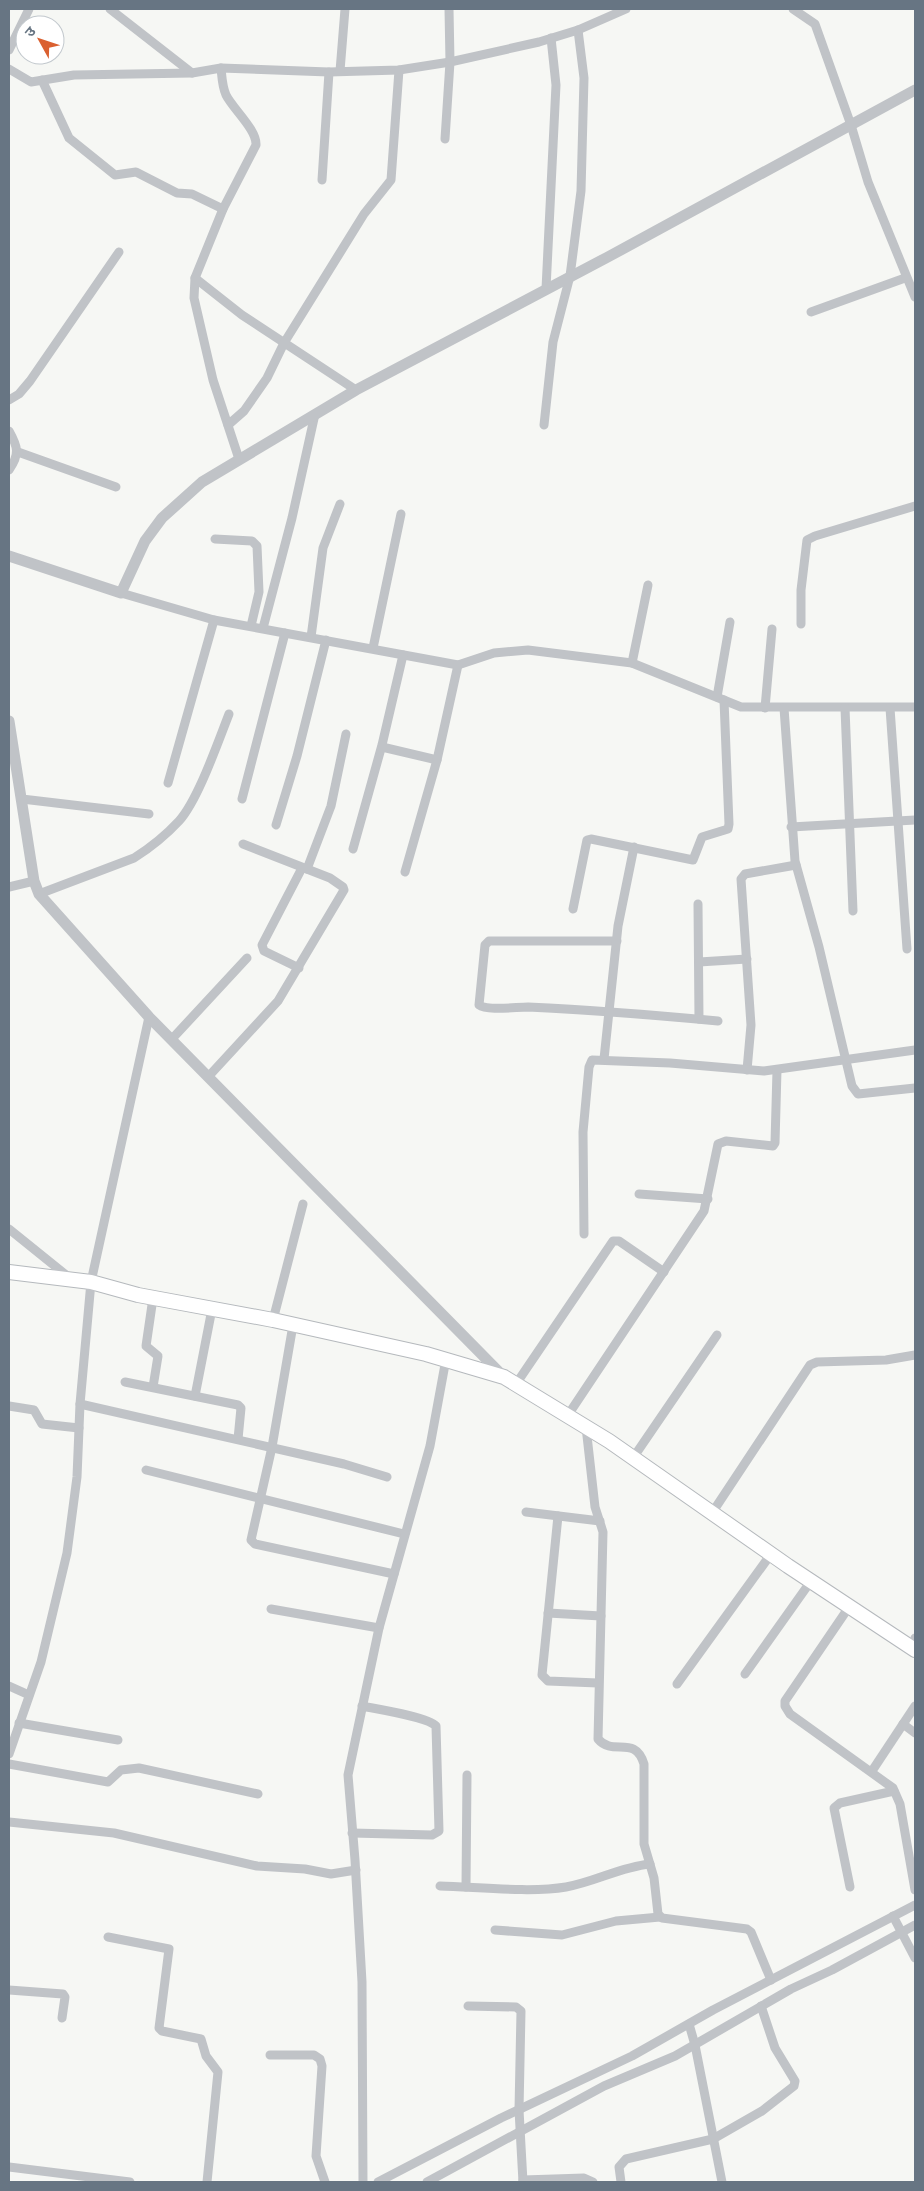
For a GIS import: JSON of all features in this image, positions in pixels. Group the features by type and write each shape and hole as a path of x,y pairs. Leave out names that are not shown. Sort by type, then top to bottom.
{"main road":[{"path":"9,1272 91,1282 153,1298 273,1320 446,1359 510,1380 633,1458 849,1607 914,1645"}],"street":[{"path":"9,50 29,9"},
{"path":"110,9 192,73"},
{"path":"340,71 345,9"},
{"path":"445,139 450,62 449,9"},
{"path":"9,69 26,80 42,80 74,75 192,73 221,68 329,72 399,70 450,62 551,38 578,30 626,9"},
{"path":"793,9 816,24 851,125 868,182 915,297"},
{"path":"544,425 553,342 570,276 581,192 585,98 578,30"},
{"path":"546,289 556,85 551,38"},
{"path":"221,68 222,83 227,96 257,140 224,209 196,278 194,304 206,343 214,380 239,459"},
{"path":"228,425 244,411 267,378 284,343 364,214 391,180 399,70"},
{"path":"322,180 329,72"},
{"path":"42,80 69,138 115,175 136,172 177,193 192,194 224,209"},
{"path":"121,593 145,542 162,518 202,482 356,390 915,90"},
{"path":"9,400 25,388 119,252"},
{"path":"196,278 242,315 356,390"},
{"path":"811,312 906,278"},
{"path":"263,628 292,518 315,414"},
{"path":"9,431 18,452 17,458 9,470"},
{"path":"18,452 116,487"},
{"path":"311,638 323,548 340,504"},
{"path":"801,624 801,590 807,540 915,506"},
{"path":"373,648 401,514"},
{"path":"215,539 252,541 257,546 259,592 251,626"},
{"path":"9,556 121,593 214,620 458,665 494,652 528,650 632,663 741,707 915,707"},
{"path":"632,663 648,585"},
{"path":"168,783 214,620"},
{"path":"573,909 587,840 591,839 634,847 693,860 702,837 728,829 730,824 721,698 730,622"},
{"path":"765,708 772,629"},
{"path":"242,800 285,633"},
{"path":"276,825 297,756 326,640"},
{"path":"353,849 382,747 403,655"},
{"path":"405,872 436,760 458,665"},
{"path":"784,708 796,865 819,947 852,1086 858,1094 915,1088"},
{"path":"845,708 853,911"},
{"path":"890,708 896,821 907,949"},
{"path":"39,894 134,858 147,850 179,821 192,800 229,714"},
{"path":"9,721 34,881 39,894 171,1040 510,1380 613,1241 619,1241 664,1272"},
{"path":"299,968 264,951 262,945 305,868 331,806 346,734"},
{"path":"382,747 436,760"},
{"path":"22,799 149,814"},
{"path":"792,827 915,820"},
{"path":"208,1077 278,1001 344,890 330,878 243,844"},
{"path":"604,1059 616,941 634,847"},
{"path":"747,1070 751,1025 741,879 745,874 796,865"},
{"path":"9,887 34,881"},
{"path":"698,904 699,1019"},
{"path":"616,941 489,941 485,945 479,1005 484,1008 519,1007 609,1010 718,1021"},
{"path":"171,1040 247,958"},
{"path":"699,962 747,959"},
{"path":"9,1754 41,1662 67,1552 77,1477 80,1404 91,1282 149,1017"},
{"path":"584,1234 583,1132 589,1066 592,1060 604,1059 747,1070 776,1070 845,1058 915,1050"},
{"path":"568,1416 697,1224 708,1200 720,1142 773,1146 777,1141 776,1070"},
{"path":"639,1194 708,1200"},
{"path":"273,1320 303,1204"},
{"path":"9,1228 71,1279"},
{"path":"153,1298 146,1346 158,1356 153,1388"},
{"path":"195,1396 212,1309"},
{"path":"293,1325 272,1447 250,1538 255,1544 394,1574"},
{"path":"633,1458 717,1335"},
{"path":"712,1513 810,1365 817,1362 886,1360 915,1355"},
{"path":"363,2182 362,1982 356,1870 348,1775 379,1628 430,1446 446,1359"},
{"path":"125,1382 240,1406 238,1439"},
{"path":"80,1404 156,1423 272,1447 387,1477"},
{"path":"9,1406 34,1410 38,1422 42,1424 79,1428"},
{"path":"586,1427 595,1507 603,1532 598,1739 606,1746 632,1748 638,1751 644,1764 644,1844 650,1864 657,1912 660,1917"},
{"path":"146,1470 404,1534"},
{"path":"526,1512 600,1521"},
{"path":"558,1516 548,1613 544,1678 548,1681 598,1683"},
{"path":"677,1684 771,1554"},
{"path":"745,1674 811,1580"},
{"path":"849,1607 786,1701 785,1706 790,1714 872,1771 894,1791 911,1839 915,1890"},
{"path":"271,1609 379,1628"},
{"path":"548,1613 601,1616"},
{"path":"9,1686 29,1695"},
{"path":"352,1833 432,1835 439,1831 436,1726 433,1723 362,1706"},
{"path":"872,1771 915,1706"},
{"path":"19,1723 118,1740"},
{"path":"903,1724 915,1733"},
{"path":"9,1764 108,1782 121,1770 138,1768 258,1794"},
{"path":"466,1887 467,1775"},
{"path":"850,1888 834,1808 840,1803 894,1791"},
{"path":"9,1822 114,1833 257,1866 305,1869 332,1874 356,1870"},
{"path":"440,1886 553,1889 582,1883 624,1868 650,1864"},
{"path":"427,2182 520,2122 632,2056 692,2035 761,2006 897,1925 915,1904"},
{"path":"495,1930 562,1935 616,1921 660,1917 747,1929 751,1932 771,1980"},
{"path":"897,1925 915,1958"},
{"path":"378,2182 655,2066 692,2035 771,1980 897,1925 915,1925"},
{"path":"108,1937 162,1946 169,1949 159,2028 162,2031 201,2039 206,2056 218,2072 207,2182"},
{"path":"9,1990 62,1994 65,1997 62,2018"},
{"path":"468,2006 516,2007 521,2011 520,2122 522,2181 584,2178 593,2182"},
{"path":"620,2182 620,2167 626,2159 713,2139 762,2111 795,2084 775,2048 761,2006"},
{"path":"692,2035 722,2182"},
{"path":"270,2055 314,2055 320,2058 322,2066 316,2156 325,2182"},
{"path":"9,2167 130,2182"}]}
